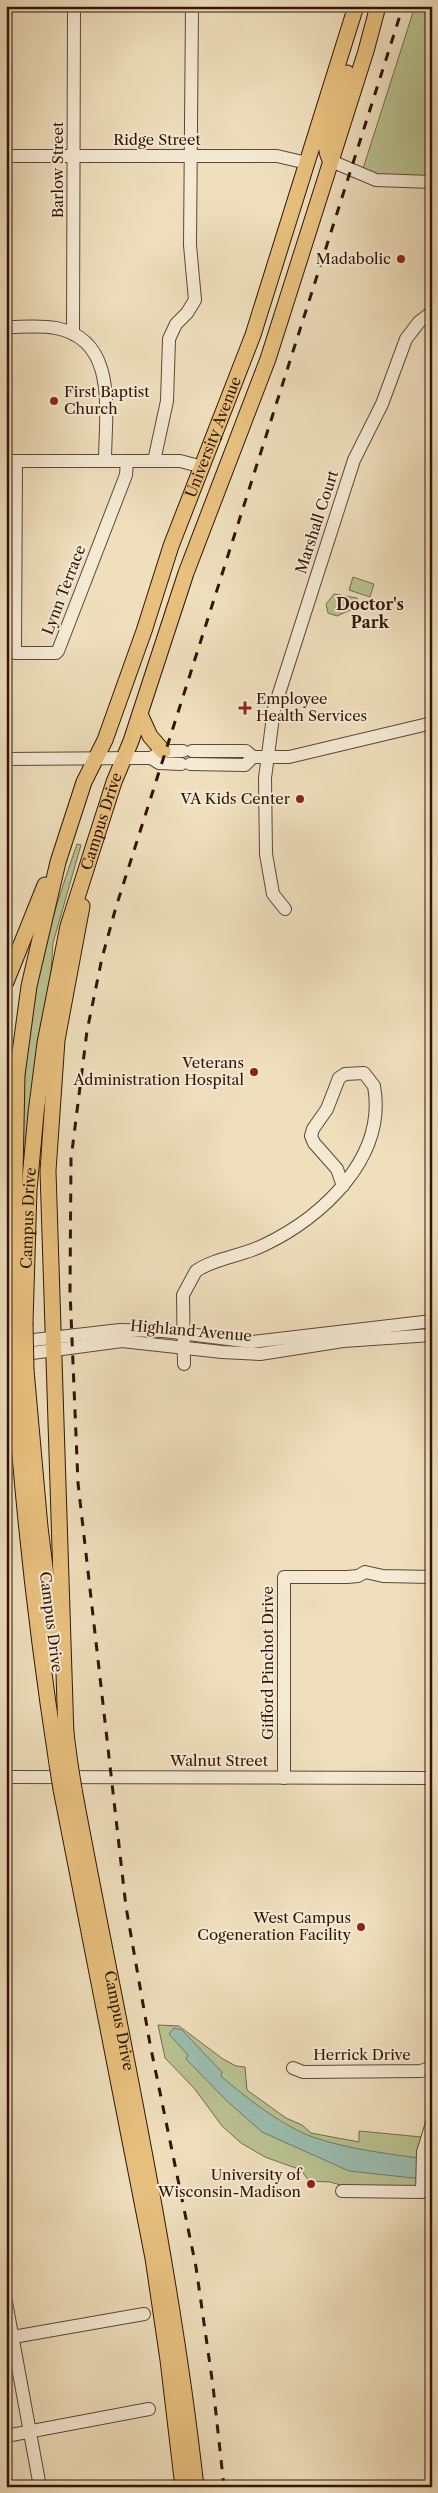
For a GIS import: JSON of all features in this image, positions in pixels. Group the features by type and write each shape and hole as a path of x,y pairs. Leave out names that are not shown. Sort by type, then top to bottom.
{"main road":[{"name":"University Avenue","path":"58,862 84,782 105,740 172,546 253,334 356,6"},
{"name":"University Avenue","path":"124,758 186,573 252,400 292,283 366,50 378,6"},
{"path":"331,162 325,149 325,140 347,72 348,36"},
{"path":"292,283 295,242 314,182 312,168 307,163"},
{"path":"252,400 244,406 239,397 250,363 253,334"},
{"path":"186,573 187,547 212,478 210,471 203,467"},
{"path":"140,714 157,754"},
{"name":"Campus Drive","path":"19,1324 40,1076 63,943 85,871 124,758"},
{"path":"6,982 42,890 58,862"},
{"name":"Campus Drive","path":"58,862 28,986 17,1075 22,1486 44,1681 64,1764 153,2258 168,2360 183,2487"},
{"path":"66,1736 48,1172 51,1104 57,1040 65,989 79,927 85,871"},
{"name":"Campus Drive","path":"20,1371 66,1736 64,1764"},
{"name":"Campus Drive","path":"68,1789 156,2212 185,2384 196,2487"}],"street":[{"name":"Barlow Street","path":"73,334 74,6"},
{"path":"154,461 167,401 168,339 176,324 187,313 195,300 190,245 192,6"},
{"name":"Ridge Street","path":"6,156 281,156 307,163"},
{"path":"331,162 376,180 432,182"},
{"name":"Marshall Court","path":"285,909 273,894 269,878 265,778 274,709 354,460 382,404 406,340 419,322 432,312"},
{"path":"6,327 55,328 73,334 94,352 103,372 105,461"},
{"path":"11,461 180,461 203,467"},
{"name":"Lynn Terrace","path":"11,461 15,653 56,653 126,476 127,461"},
{"path":"6,759 124,758 157,754 187,757 246,751 253,757 289,757 342,746 431,722"},
{"path":"184,1364 183,1295 188,1282 196,1271 249,1252 280,1236 319,1209 343,1186 357,1167 370,1140 374,1123 374,1086 364,1073 345,1074 338,1078 327,1109 313,1129 311,1136 314,1143 337,1168 343,1186"},
{"name":"Highland Avenue","path":"6,1356 120,1330 183,1334 252,1342 432,1321"},
{"name":"Highland Avenue","path":"6,1343 53,1344 122,1341 230,1353 260,1354 343,1341 432,1335"},
{"name":"Gifford Pinchot Drive","path":"284,1778 284,1577 347,1577 366,1572 383,1576 432,1577"},
{"name":"Walnut Street","path":"6,1777 432,1778"},
{"name":"Herrick Drive","path":"293,2068 303,2072 421,2071 431,2067"},
{"path":"342,2192 422,2186 422,2155 432,2123"},
{"path":"6,2302 40,2487"},
{"path":"13,2338 144,2314"},
{"path":"6,2436 149,2409"}],"green space":[{"path":"415,6 432,6 432,182 361,175"},
{"path":"353,577 374,584 370,597 349,590"},
{"path":"334,594 357,598 357,607 337,616 328,613 326,604"},
{"path":"77,844 81,845 53,943 51,972 36,1063 22,1205 25,1061 32,1003 51,925"},
{"path":"158,2025 179,2026 223,2059 236,2066 245,2067 247,2090 286,2118 302,2125 311,2133 359,2142 359,2131 432,2138 432,2187 344,2186 330,2182 309,2181 301,2170 265,2157 241,2143 222,2126 194,2088 165,2058"}],"shaded area":[{"path":"174,2028 182,2030 222,2072 221,2076 230,2084 287,2125 310,2136 340,2145 432,2160 432,2180 349,2171 262,2132 226,2100 186,2059 188,2055 169,2034"}],"railway":[{"path":"224,2487 213,2386 196,2267 150,2044 126,1907 78,1483 70,1291 71,1159 87,1031 102,958 116,907 403,6"}],"place":[{"name":"Madabolic","path":"401,259"},
{"name":"First Baptist Church","path":"54,401"},
{"name":"Employee Health Services","path":"245,708"},
{"name":"VA Kids Center","path":"300,799"},
{"name":"Veterans Administration Hospital","path":"254,1072"},
{"name":"West Campus Cogeneration Facility","path":"361,1927"},
{"name":"University of Wisconsin-Madison","path":"311,2184"}],"district":[{"name":"Doctor's Park","path":"370,613"}]}
